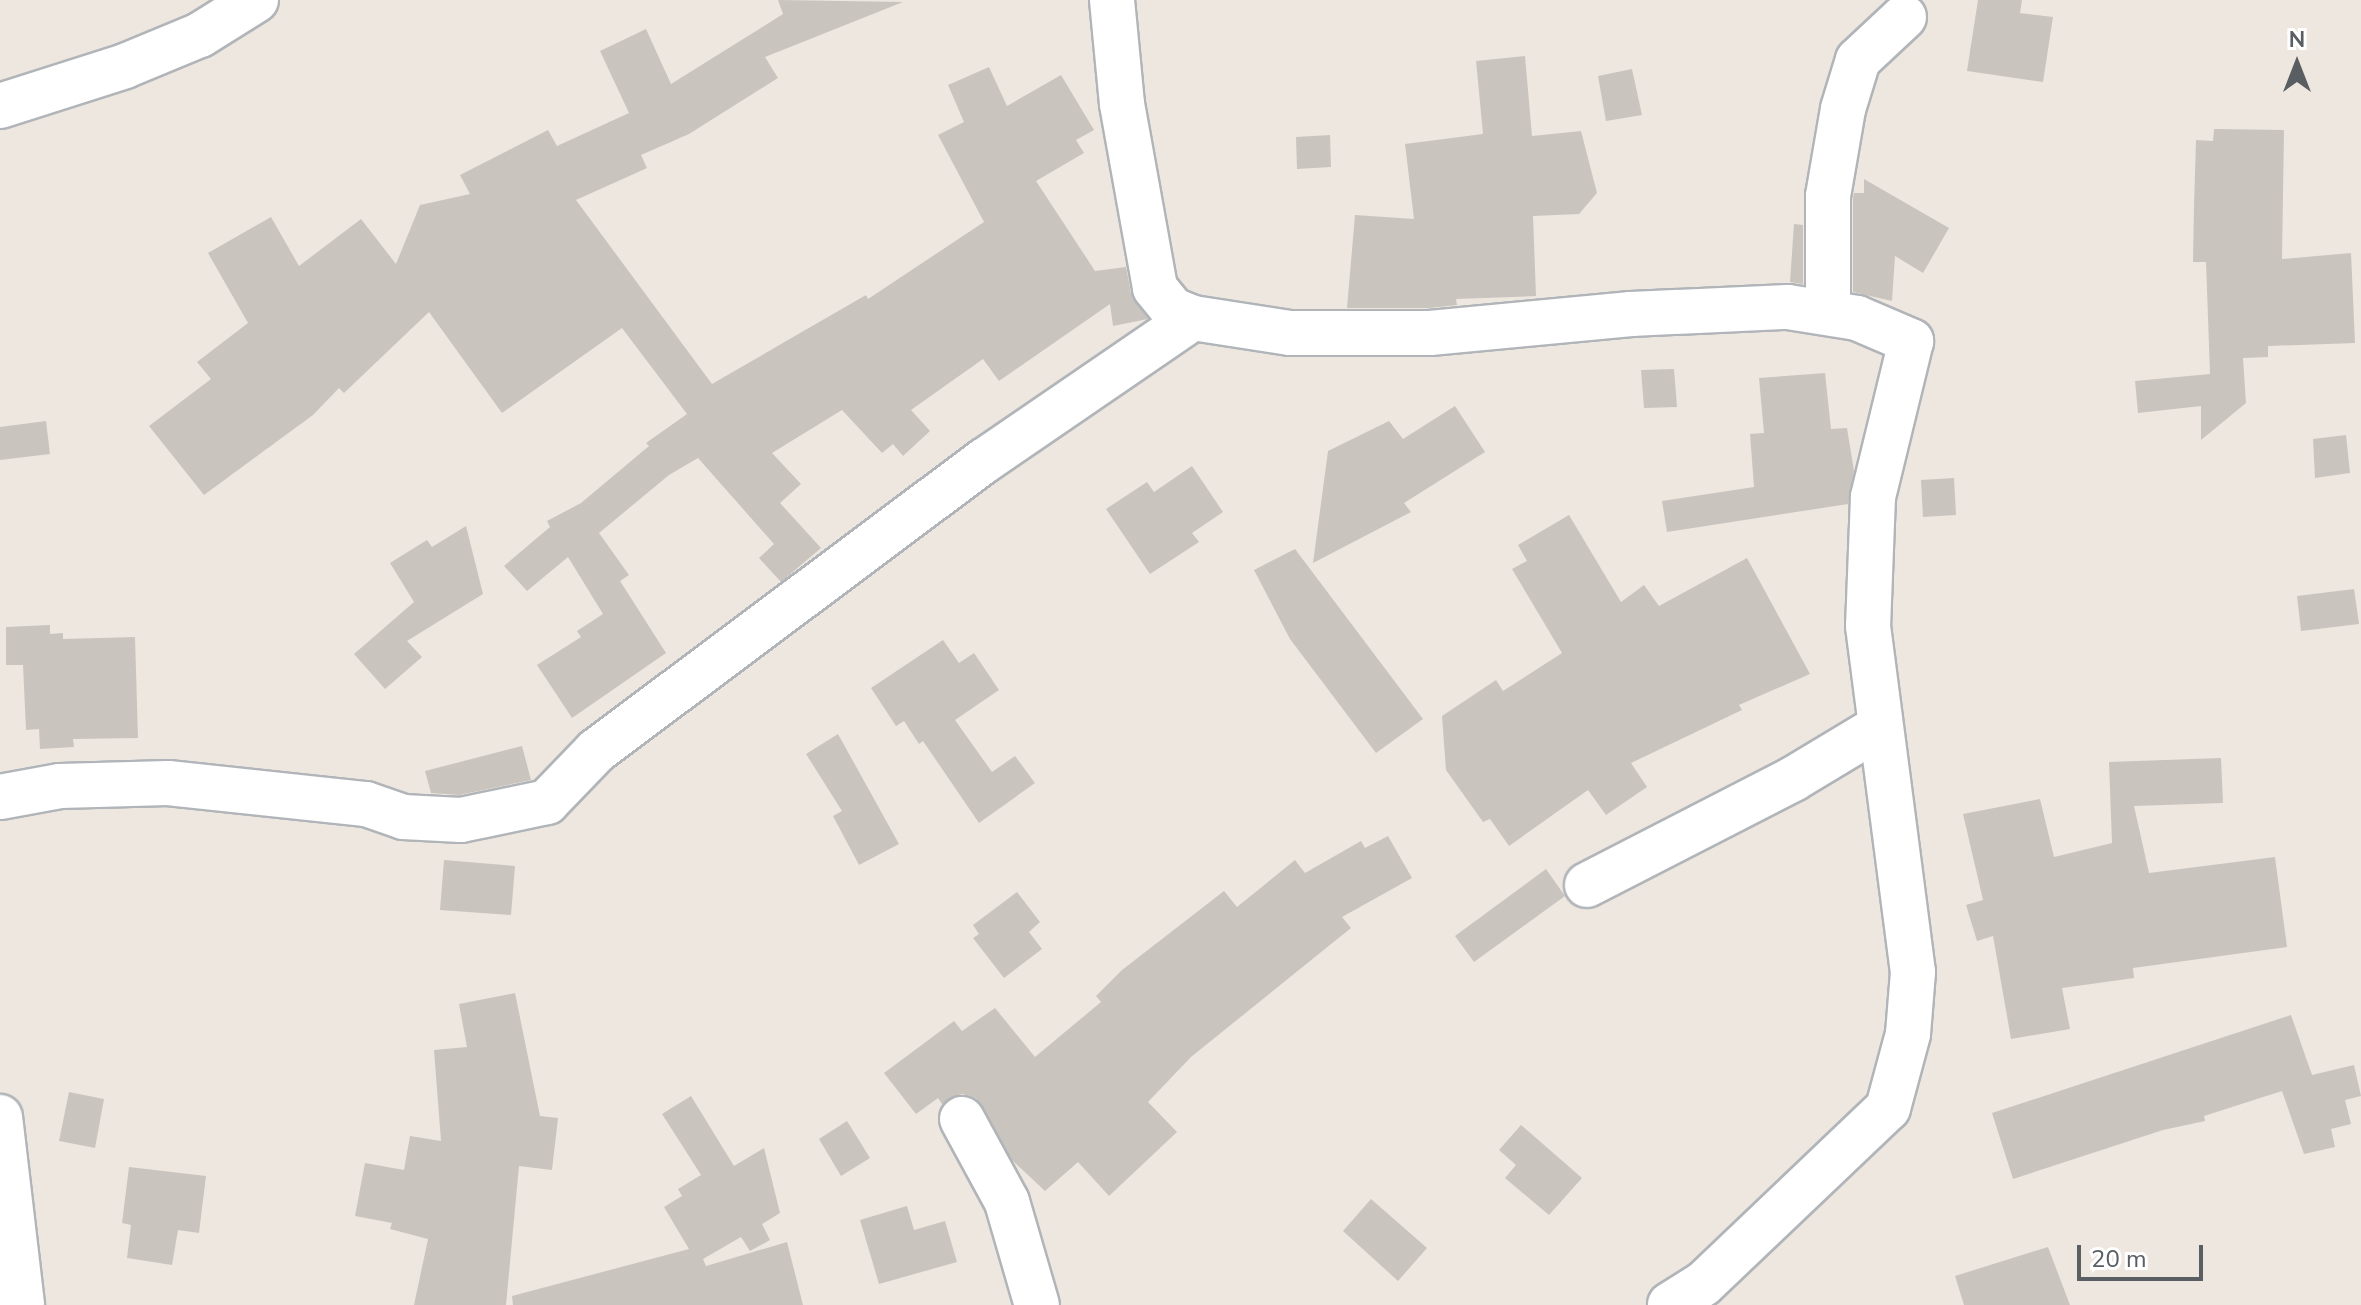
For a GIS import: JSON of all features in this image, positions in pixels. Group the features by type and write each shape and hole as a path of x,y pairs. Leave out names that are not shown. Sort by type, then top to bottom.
{"street":[{"path":"0,106 125,66 200,35 256,0"},
{"path":"1112,0 1122,104 1155,288 1173,310 1193,318 1290,333 1430,333 1631,314 1788,307 1857,318 1911,341 1873,497 1868,626 1878,728 1913,972 1908,1034 1888,1108 1703,1284 1670,1305"},
{"path":"1828,313 1828,196 1843,109 1858,60 1904,17"},
{"path":"0,797 60,786 168,783 461,820 547,802 596,751 984,461 1193,318"},
{"path":"1587,885 1793,779 1878,728"},
{"path":"0,1117 22,1305"},
{"path":"962,1119 1007,1202 1037,1305"}],"building":[{"path":"778,0 903,2 765,57 778,78 689,134 641,155 647,168 576,200 712,384 866,295 868,299 984,222 938,135 964,122 948,85 989,67 1007,106 1061,75 1094,130 1076,140 1084,153 1036,181 1095,271 1126,267 1131,293 1148,319 1113,326 1110,304 999,381 983,359 911,410 930,431 903,456 893,444 882,453 842,410 772,453 801,484 780,503 821,548 781,582 759,558 774,544 698,458 669,475 599,533 629,575 620,581 666,653 572,718 537,665 581,637 577,631 603,614 568,557 527,591 504,566 550,527 547,521 581,503 649,446 646,443 687,414 622,328 502,413 429,312 344,393 339,388 313,415 204,495 149,426 211,379 197,362 248,323 208,253 271,217 299,266 361,219 396,264 420,205 470,194 460,175 548,130 557,146 629,113 600,51 646,29 671,84 783,14"},
{"path":"1978,0 2022,0 2020,13 2053,17 2043,82 1967,71"},
{"path":"1525,56 1532,136 1581,131 1597,193 1579,214 1533,216 1536,296 1456,299 1457,305 1429,308 1347,308 1355,215 1414,219 1405,144 1483,134 1476,61"},
{"path":"1632,69 1642,115 1606,121 1598,76"},
{"path":"2214,129 2284,130 2282,259 2351,253 2355,343 2268,346 2268,357 2243,358 2246,403 2201,440 2201,406 2138,413 2135,381 2210,374 2206,262 2193,262 2196,140 2213,141"},
{"path":"1330,135 1331,167 1297,169 1296,137"},
{"path":"1864,179 1949,228 1923,273 1895,256 1892,301 1853,292 1853,198 1854,193 1864,193"},
{"path":"1794,224 1803,225 1803,284 1790,282"},
{"path":"1674,369 1677,407 1644,408 1641,370"},
{"path":"1825,373 1831,429 1847,428 1854,471 1848,504 1667,532 1662,501 1754,487 1750,434 1764,433 1759,378"},
{"path":"1455,406 1485,452 1404,503 1411,512 1313,563 1328,451 1389,421 1403,439"},
{"path":"46,421 50,454 0,460 0,427"},
{"path":"2346,435 2350,473 2315,478 2313,439"},
{"path":"1192,466 1223,512 1192,533 1199,542 1150,574 1106,509 1147,482 1154,492"},
{"path":"1954,478 1956,515 1923,517 1921,480"},
{"path":"1569,515 1621,602 1644,585 1659,606 1747,558 1810,674 1739,705 1742,710 1631,763 1647,787 1606,815 1588,790 1509,846 1490,819 1483,822 1446,770 1442,716 1496,680 1503,691 1562,653 1512,569 1527,561 1518,545"},
{"path":"466,526 483,594 407,641 422,657 385,689 354,654 414,602 390,563 427,540 432,547"},
{"path":"1295,549 1423,719 1376,753 1290,639 1254,570"},
{"path":"2354,589 2359,624 2301,631 2297,596"},
{"path":"50,625 50,634 63,633 63,639 135,637 138,738 73,739 74,747 40,749 39,729 26,730 23,665 6,665 6,627"},
{"path":"943,640 959,663 974,653 999,690 955,720 992,772 1015,756 1035,783 979,823 923,741 919,744 904,721 896,726 871,688"},
{"path":"838,734 899,844 859,865 833,816 842,811 806,754"},
{"path":"522,746 531,780 459,795 431,793 425,771"},
{"path":"2221,758 2223,803 2134,806 2149,873 2275,857 2287,947 2133,968 2134,978 2062,988 2070,1029 2011,1039 1993,936 1977,941 1966,905 1983,900 1963,814 2040,799 2054,857 2112,843 2109,762"},
{"path":"1388,836 1412,878 1342,917 1351,928 1191,1057 1148,1102 1177,1132 1109,1196 1078,1162 1045,1191 1012,1160 976,1098 962,1094 942,1104 938,1098 916,1114 884,1073 954,1021 962,1031 995,1008 1035,1057 1101,1002 1096,996 1122,970 1224,891 1237,907 1295,860 1305,873 1361,841 1365,848"},
{"path":"444,860 515,866 511,915 440,910"},
{"path":"1546,869 1565,896 1474,962 1455,936"},
{"path":"1017,892 1040,922 1029,932 1042,949 1004,978 973,938 979,934 973,925"},
{"path":"515,993 540,1116 558,1118 552,1170 519,1166 506,1305 414,1305 428,1239 390,1229 392,1223 355,1216 365,1163 404,1170 410,1136 441,1141 434,1050 467,1047 459,1004"},
{"path":"2291,1015 2312,1075 2354,1065 2361,1096 2345,1100 2351,1124 2331,1129 2335,1147 2304,1154 2282,1091 2204,1116 2205,1121 2163,1130 2013,1179 1992,1113"},
{"path":"69,1092 104,1099 95,1148 59,1141"},
{"path":"691,1096 734,1166 764,1148 780,1213 762,1224 770,1240 750,1251 741,1237 703,1259 706,1266 787,1242 803,1305 513,1305 512,1296 689,1249 664,1207 682,1196 678,1189 701,1175 662,1114"},
{"path":"847,1121 870,1158 841,1176 819,1139"},
{"path":"1521,1125 1582,1178 1549,1215 1505,1178 1516,1165 1499,1150"},
{"path":"129,1167 206,1176 199,1233 178,1230 172,1265 127,1258 131,1225 122,1223"},
{"path":"1371,1199 1427,1248 1398,1281 1343,1231"},
{"path":"907,1206 914,1230 945,1221 957,1262 879,1284 860,1220"},
{"path":"2048,1247 2070,1305 1964,1305 1955,1276"}]}
